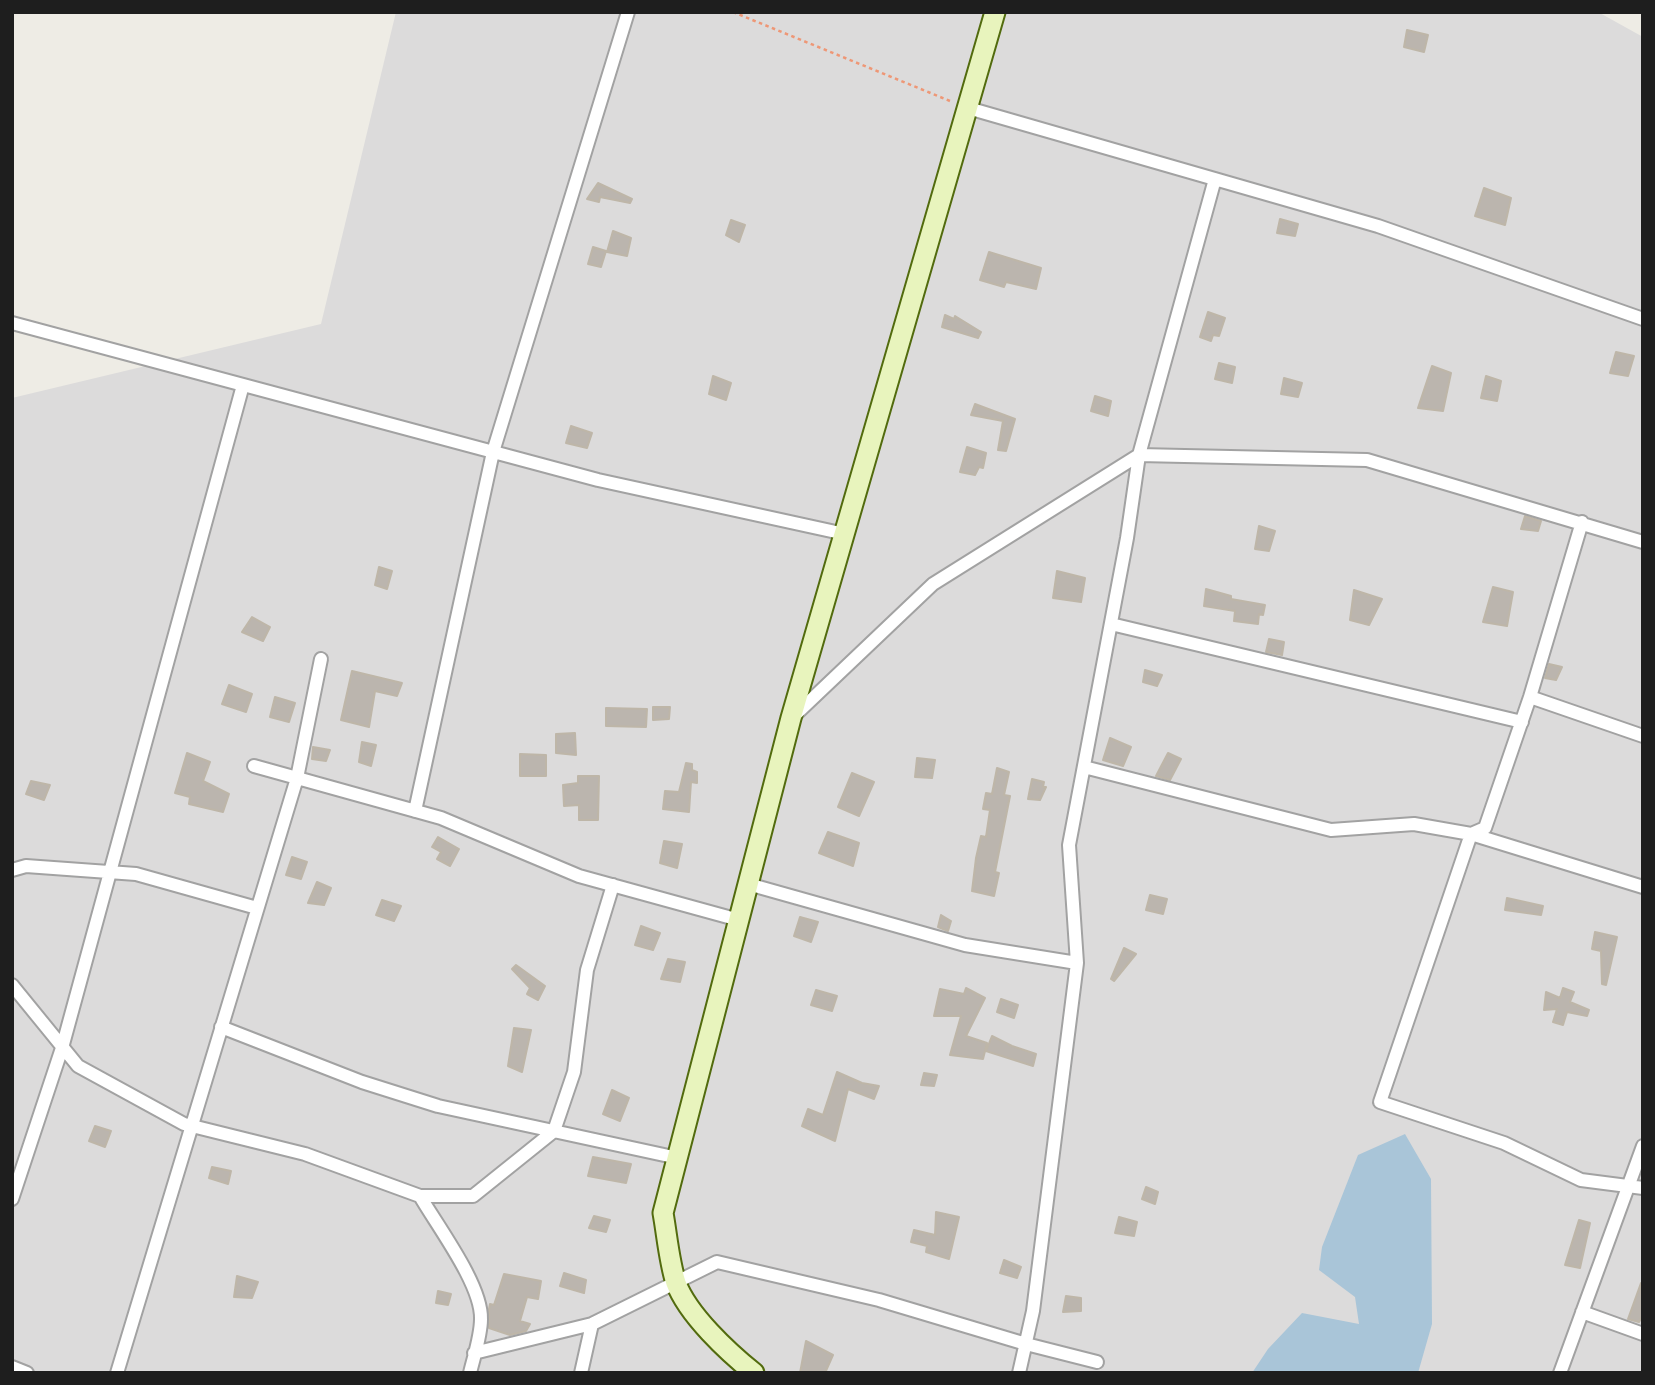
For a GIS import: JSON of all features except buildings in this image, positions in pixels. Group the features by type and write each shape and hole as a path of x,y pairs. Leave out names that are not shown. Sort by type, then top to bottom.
{"main road":[{"path":"754,1373 730,1354 696,1313 677,1283 663,1213 791,718 995,12"}],"street":[{"path":"415,811 493,452 628,12"},
{"path":"968,108 1378,226 1643,318"},
{"path":"1019,1373 1033,1311 1077,963 1069,845 1111,624 1139,455 1215,179"},
{"path":"12,323 598,480 845,534"},
{"path":"12,1199 62,1048 243,385"},
{"path":"791,718 933,584 1139,455 1367,460 1643,542"},
{"path":"1582,522 1530,697 1485,828 1471,835 1380,1102 1504,1143 1581,1180 1629,1184 1643,1188"},
{"path":"1111,624 1521,722"},
{"path":"117,1373 297,778 321,659"},
{"path":"1530,697 1643,736"},
{"path":"254,766 441,818 579,876 739,920"},
{"path":"1084,767 1331,830 1414,824 1471,835 1643,887"},
{"path":"12,870 26,866 136,874 257,908"},
{"path":"748,884 965,945 1077,963"},
{"path":"12,985 78,1066 192,1126 305,1154 420,1196 473,1196 554,1131 574,1072 587,970 613,885"},
{"path":"221,1027 362,1082 438,1106 677,1157"},
{"path":"1560,1373 1643,1146"},
{"path":"420,1196 453,1253 472,1277 481,1318 470,1373"},
{"path":"474,1353 592,1324 717,1262 879,1300 1026,1344 1097,1362"},
{"path":"1582,1312 1643,1334"},
{"path":"581,1373 592,1324"},
{"path":"12,1367 27,1373"}],"path":[{"path":"733,12 968,108"}],"shaded area":[{"path":"396,12 1598,12 1643,37 1643,1373 12,1373 12,398 321,324"}],"water":[{"path":"1405,1134 1431,1179 1432,1324 1418,1373 1252,1373 1268,1349 1302,1313 1359,1324 1355,1297 1319,1270 1322,1247 1358,1155"}]}
